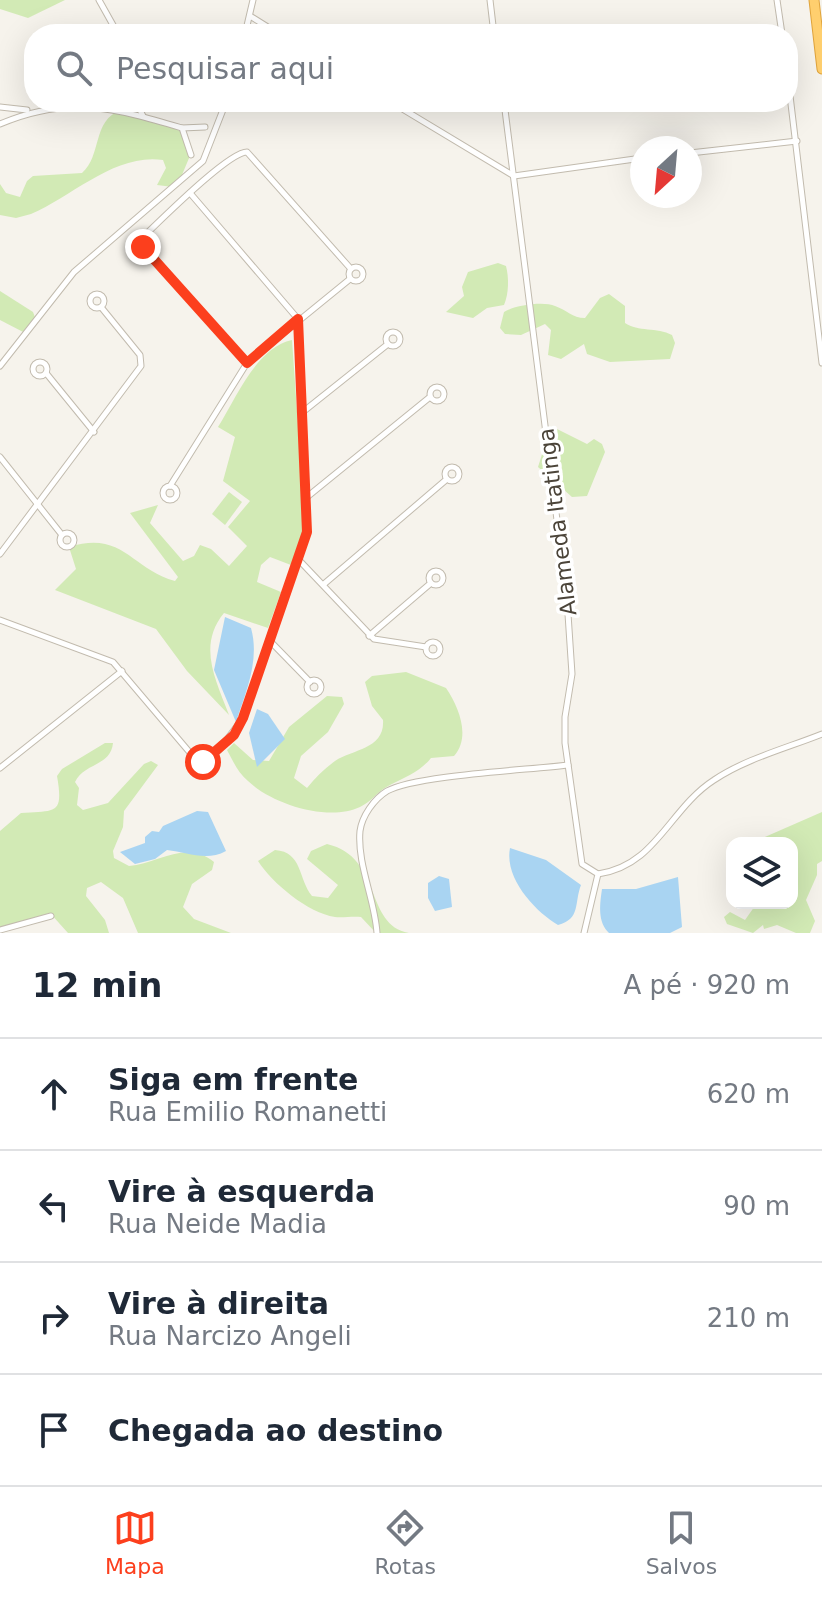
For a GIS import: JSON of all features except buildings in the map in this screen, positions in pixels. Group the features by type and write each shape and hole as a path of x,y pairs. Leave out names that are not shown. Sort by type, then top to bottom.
{"highway":[{"path":"814,0 822,69"}],"street":[{"path":"99,0 112,24"},
{"path":"248,24 253,0"},
{"path":"490,0 493,24"},
{"path":"777,0 781,24"},
{"path":"250,16 263,24"},
{"path":"0,107 24,110"},
{"path":"0,124 29,112"},
{"path":"126,112 182,128 205,127"},
{"path":"141,112 144,117"},
{"path":"0,366 74,272 203,161 222,112"},
{"path":"408,112 514,176 630,160"},
{"name":"Alameda Itatinga","path":"505,112 567,599 572,674 565,717 568,765 580,859 598,874"},
{"path":"793,112 822,363"},
{"path":"182,128 191,155"},
{"path":"702,152 797,141"},
{"path":"170,486 247,363 350,279 351,269 251,155 243,152 236,154 190,193 142,238 143,247 247,363"},
{"path":"0,620 105,658 122,671 194,759 203,762 219,750 239,727 307,532 298,319 190,193"},
{"path":"350,279 359,281 363,275 358,267 351,269"},
{"path":"0,554 94,432 142,363 140,355 101,307"},
{"path":"303,412 388,344"},
{"path":"46,373 94,432"},
{"path":"306,498 430,397"},
{"path":"0,457 62,535"},
{"path":"324,584 447,479"},
{"path":"298,559 369,636 383,642 426,647"},
{"path":"369,636 431,583"},
{"path":"269,640 310,682"},
{"path":"0,768 122,671"},
{"path":"584,933 598,874 618,871 641,857 713,780 822,734"},
{"path":"377,933 360,839 363,820 376,800 386,792 415,783 568,765"},
{"path":"0,930 51,916"}],"green space":[{"path":"0,0 65,0 28,18 0,9"},
{"path":"130,112 152,117 182,132 192,151 179,182 173,187 157,185 166,168 163,160 128,163 111,169 31,214 16,218 0,215 0,184 6,193 20,197 27,181 33,176 82,173 88,166 105,122 112,115"},
{"path":"498,263 506,266 507,270 508,291 504,305 487,308 473,318 446,312 464,296 462,287 468,272"},
{"path":"0,291 33,312 36,320 27,334 0,320"},
{"path":"609,294 625,306 625,323 672,335 675,343 670,359 610,362 587,354 584,344 561,359 548,355 551,330 545,324 521,335 505,334 500,328 504,312 530,304 550,305 585,318 600,298"},
{"path":"292,340 305,526 291,565 270,557 261,565 257,582 281,592 268,628 224,613 216,625 210,651 229,715 187,671 156,629 55,590 76,569 69,547 87,543 115,547 147,568 175,581 178,577 130,513 158,505 150,523 183,561 194,556 200,545 211,549 229,566 247,546 228,527 250,501 223,481 235,437 218,427 258,363 279,345"},
{"path":"551,426 587,444 594,439 602,444 605,452 587,496 572,497 538,467"},
{"path":"229,492 242,502 225,525 212,514"},
{"path":"406,672 446,688 461,722 462,740 454,756 431,758 417,771 386,787 360,807 347,811 317,811 271,797 244,778 227,750 234,743 253,760 269,761 289,727 327,696 342,697 344,704 328,732 301,756 294,778 307,788 335,761 367,747 379,737 383,720 372,706 365,682 372,676"},
{"path":"105,743 113,743 107,756 84,771 75,782 79,788 77,805 83,810 108,803 144,764 151,761 158,765 124,811 123,827 113,851 114,858 129,866 193,853 214,862 212,870 192,884 183,907 194,919 231,933 138,933 123,898 101,882 87,888 86,896 105,920 109,933 68,933 50,913 0,928 0,831 21,813 54,808 59,798 57,776 62,769"},
{"path":"822,812 822,861 817,864 817,875 806,900 815,921 810,933 796,933 777,925 764,929 763,925 753,933 727,924 724,917 730,912 745,920 753,909 798,909 798,837 765,837"},
{"path":"327,844 345,851 357,862 385,918 409,933 376,933 361,917 335,917 314,910 281,887 258,861 275,850 284,852 295,861 312,896 328,898 338,885 307,859 311,851"}],"water":[{"path":"225,617 251,628 253,640 251,676 236,722 214,670"},
{"path":"257,709 268,714 285,739 257,767 249,733"},
{"path":"197,811 208,812 226,851 204,856 167,850 155,859 135,864 120,852 145,843 145,837 152,831 159,832 163,826"},
{"path":"510,848 546,860 581,885 576,910 570,919 558,925 532,903 512,871"},
{"path":"439,876 449,879 452,907 435,911 428,898 428,883"},
{"path":"678,877 682,927 670,933 609,933 605,929 600,912 602,889 636,889"}],"route":[{"path":"143,247 247,363 298,319 307,532 243,718 234,735 203,762"}]}
